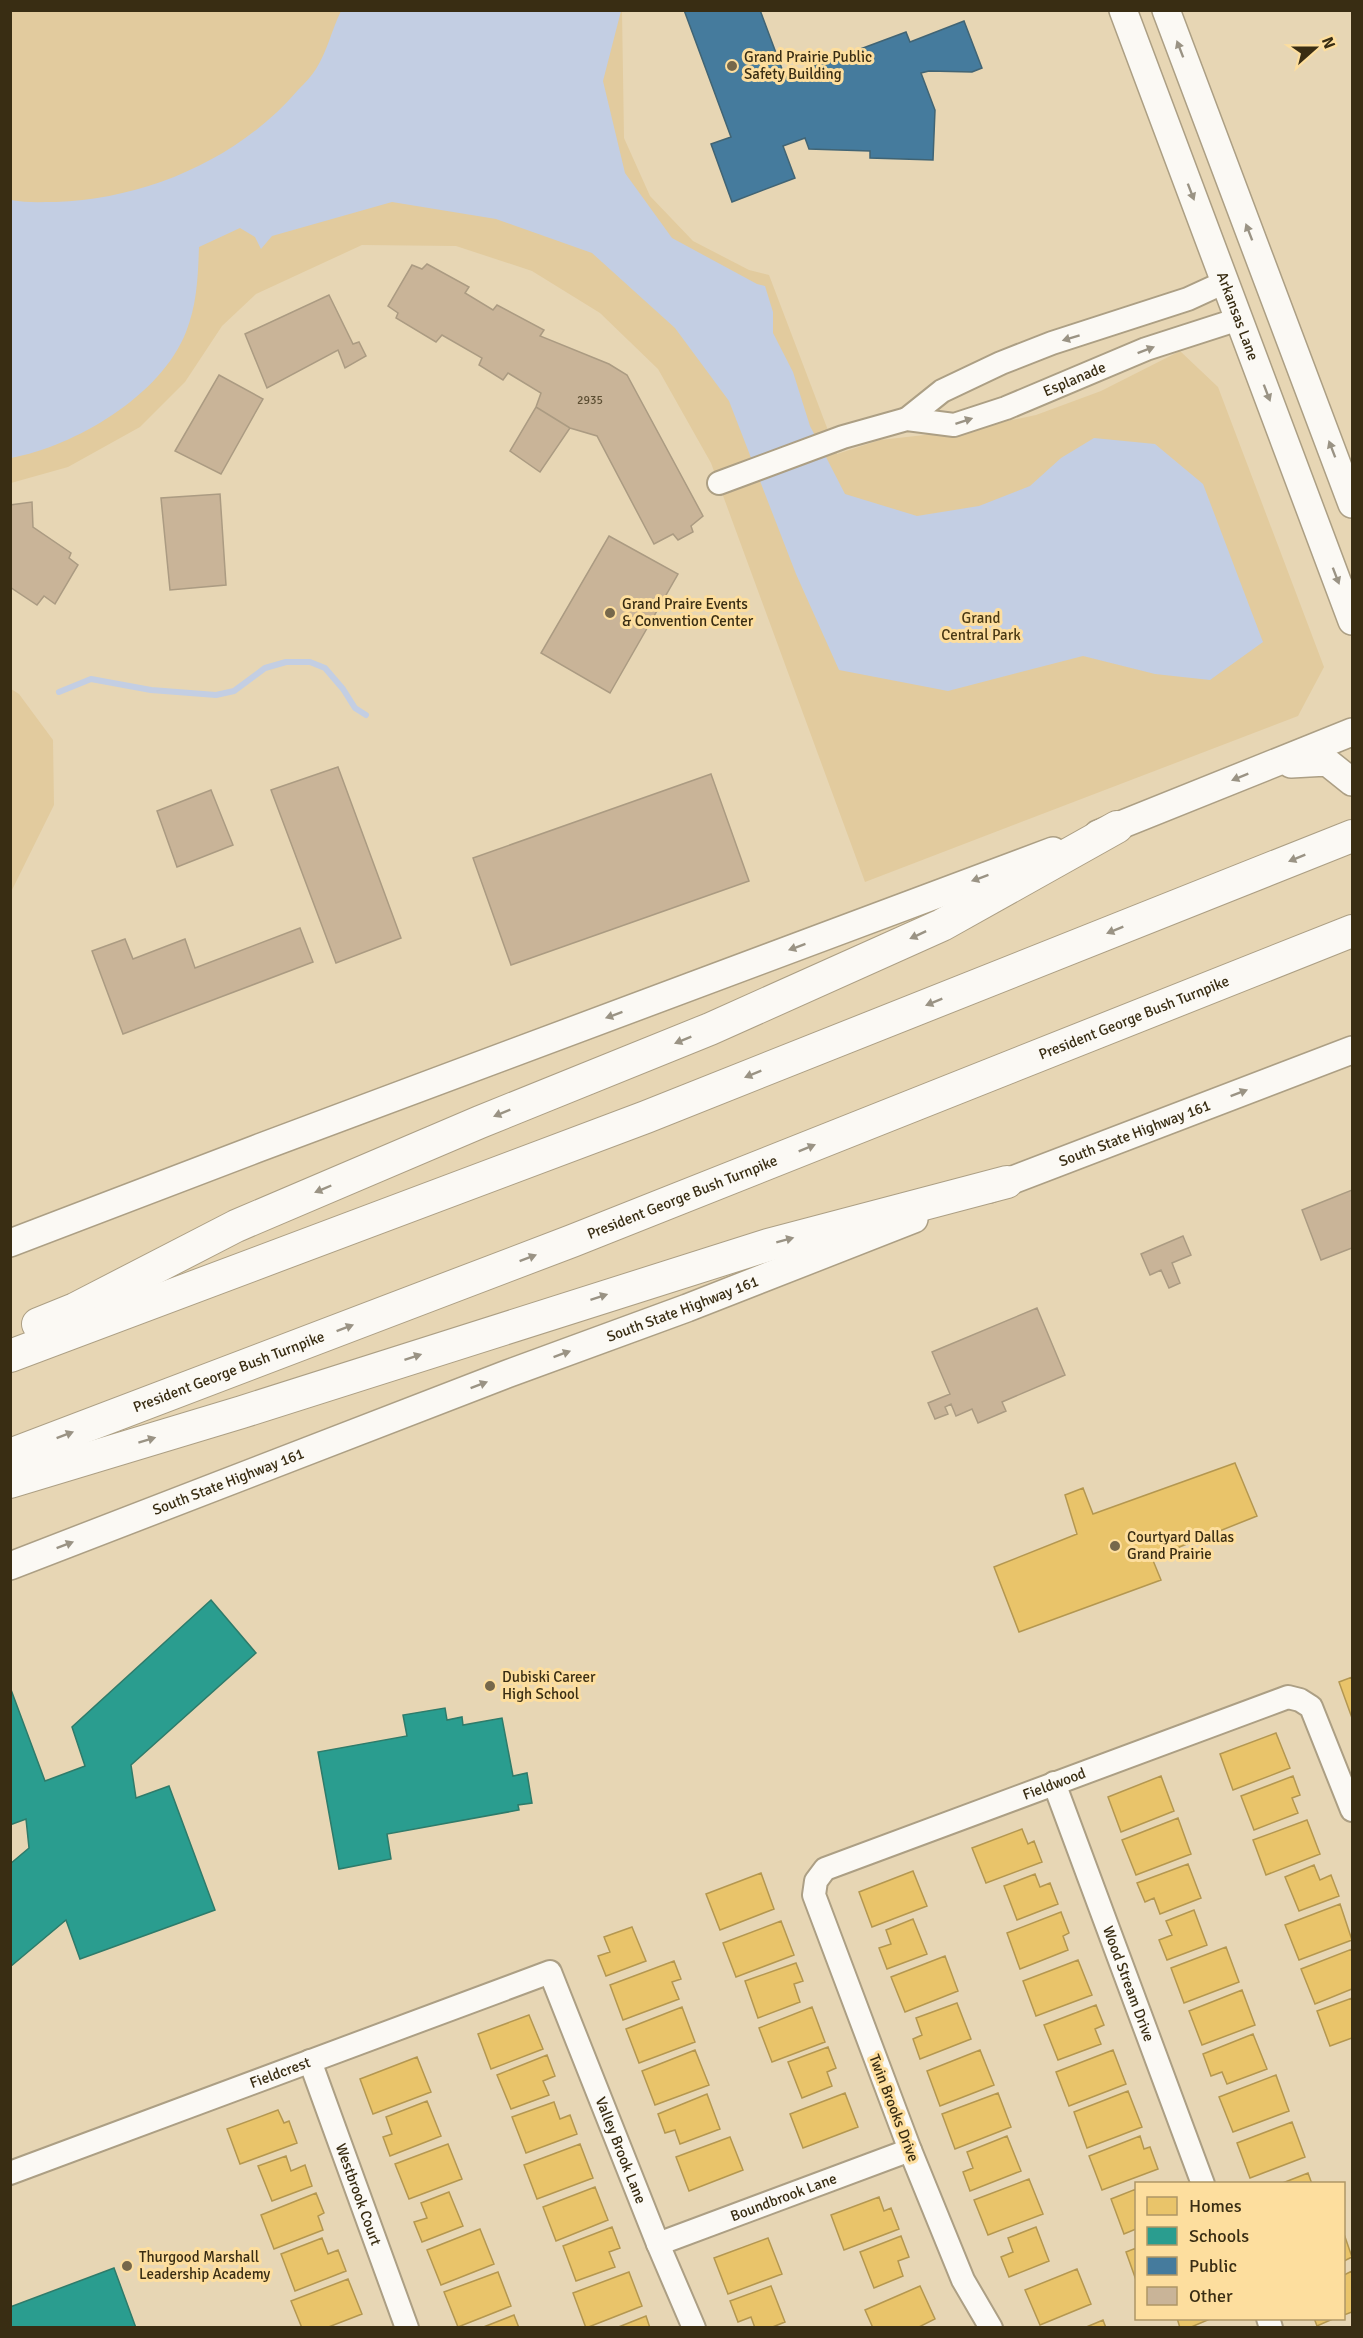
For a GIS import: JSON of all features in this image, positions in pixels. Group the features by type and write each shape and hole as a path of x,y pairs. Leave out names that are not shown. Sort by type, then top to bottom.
{"highway":[{"path":"10,1336 75,1309 247,1222 480,1122 710,1029 942,925 1117,827"},
{"path":"10,1356 646,1117 1352,836"},
{"name":"President George Bush Turnpike","path":"10,1455 572,1241 1353,931"},
{"path":"10,1482 231,1415 756,1248 1007,1182"}],"main road":[{"name":"Arkansas Lane","path":"1123,10 1353,621"},
{"path":"1166,10 1353,504"},
{"path":"1225,282 1269,287"},
{"path":"1239,319 1269,287"},
{"path":"10,1243 255,1149 1117,827 1353,732"},
{"path":"1268,765 1327,762 1353,782"},
{"name":"South State Highway 161","path":"10,1566 496,1378 687,1308 1351,1050"}],"street":[{"name":"Esplanade","path":"719,483 843,437 907,419 942,391 1001,363 1188,299 1225,282"},
{"name":"Esplanade","path":"907,419 954,425 1006,408 1146,350 1239,319"},
{"name":"Fieldwood","path":"816,1881 825,1869 1288,1697 1300,1700 1311,1707 1350,1797"},
{"name":"Wood Stream Drive","path":"1054,1783 1202,2182"},
{"name":"Twin Brooks Drive","path":"816,1881 814,1895 910,2150 963,2280 991,2328"},
{"name":"Fieldcrest","path":"10,2173 550,1972"},
{"name":"Valley Brook Lane","path":"550,1972 658,2244 694,2328"},
{"name":"Westbrook Court","path":"310,2061 407,2328"},
{"name":"Boundbrook Lane","path":"658,2244 910,2150"}],"green space":[{"name":"Grand Central Park","path":"11,11 622,11 624,138 650,196 693,241 749,270 769,275 837,454 880,440 960,431 1036,415 1101,391 1180,351 1218,387 1324,667 1298,716 865,882 711,463 658,369 600,313 532,271 456,246 362,245 256,294 222,326 185,382 140,427 68,467 11,483"},
{"path":"11,689 19,694 53,740 54,805 11,892"}],"water":[{"path":"341,11 621,11 603,81 625,173 672,238 757,284 765,286 773,312 773,333 793,372 810,426 845,494 917,516 979,506 1030,486 1061,458 1094,438 1155,444 1203,484 1263,642 1210,680 1155,674 1083,656 948,691 839,670 796,574 729,401 675,328 592,253 496,219 392,202 272,236 261,249 255,237 240,228 199,247 196,290 190,322 174,355 157,377 137,397 88,430 36,452 11,458 11,200 56,202 123,193 189,171 219,155 274,115 310,78 323,55"}],"building: Homes":[{"name":"Courtyard Dallas Grand Prairie","path":"1235,1463 1257,1516 1152,1558 1161,1580 1019,1632 994,1567 1077,1534 1065,1495 1083,1488 1093,1514"},
{"path":"1352,1677 1352,1718 1339,1682"},
{"path":"1276,1733 1290,1768 1233,1790 1220,1754"},
{"path":"1161,1776 1174,1811 1121,1832 1108,1797"},
{"path":"1293,1776 1300,1795 1292,1798 1298,1813 1254,1830 1241,1796"},
{"path":"1178,1818 1191,1854 1136,1875 1122,1840"},
{"path":"1307,1820 1320,1854 1266,1875 1253,1840"},
{"path":"1022,1829 1028,1844 1034,1841 1042,1862 986,1883 972,1848"},
{"path":"1188,1864 1201,1898 1160,1914 1154,1898 1145,1902 1137,1883"},
{"path":"1314,1865 1320,1880 1331,1875 1339,1896 1299,1911 1285,1877"},
{"path":"913,1871 927,1906 872,1927 859,1892"},
{"path":"761,1873 774,1909 720,1930 706,1894"},
{"path":"1035,1874 1040,1887 1050,1883 1058,1904 1017,1920 1004,1886"},
{"path":"1340,1904 1352,1940 1299,1960 1285,1925"},
{"path":"1194,1910 1207,1945 1167,1960 1159,1940 1172,1935 1166,1921"},
{"path":"1061,1912 1069,1933 1063,1936 1068,1950 1020,1969 1007,1933"},
{"path":"913,1919 927,1954 887,1969 879,1948 891,1944 886,1930"},
{"path":"781,1921 794,1955 736,1977 723,1943"},
{"path":"632,1927 646,1961 606,1976 598,1956 610,1952 604,1937"},
{"path":"1226,1947 1239,1982 1184,2003 1171,1968"},
{"path":"1352,1949 1352,1989 1315,2004 1301,1969"},
{"path":"945,1956 958,1991 905,2012 891,1977"},
{"path":"1078,1960 1092,1995 1036,2016 1023,1981"},
{"path":"674,1961 681,1979 672,1982 679,1999 623,2020 610,1985"},
{"path":"796,1963 803,1981 794,1984 800,2002 758,2018 745,1981"},
{"path":"1242,1990 1255,2025 1202,2045 1189,2011"},
{"path":"1352,1998 1352,2038 1330,2046 1317,2011"},
{"path":"957,2003 971,2039 920,2059 913,2039 922,2035 916,2018"},
{"path":"1096,2005 1104,2025 1095,2029 1101,2044 1058,2060 1044,2025"},
{"path":"682,2007 695,2042 639,2063 626,2029"},
{"path":"812,2007 825,2042 772,2062 759,2028"},
{"path":"529,2015 543,2049 491,2069 478,2034"},
{"path":"1253,2034 1267,2069 1227,2084 1222,2072 1211,2076 1203,2054"},
{"path":"828,2047 836,2068 827,2072 832,2086 802,2098 788,2062"},
{"path":"695,2050 709,2085 655,2105 642,2071"},
{"path":"980,2050 994,2085 940,2106 927,2071"},
{"path":"1113,2050 1126,2084 1069,2106 1056,2072"},
{"path":"547,2055 555,2076 543,2081 549,2095 511,2109 497,2075"},
{"path":"417,2057 431,2092 373,2114 360,2079"},
{"path":"1276,2075 1289,2111 1233,2132 1219,2097"},
{"path":"1128,2091 1142,2127 1087,2148 1074,2112"},
{"path":"845,2093 858,2127 803,2148 790,2114"},
{"path":"998,2093 1011,2127 955,2149 942,2114"},
{"path":"707,2094 720,2129 680,2144 675,2130 665,2133 658,2114"},
{"path":"427,2101 441,2136 390,2156 383,2137 392,2134 386,2117"},
{"path":"554,2102 560,2119 570,2115 577,2134 526,2153 512,2117"},
{"path":"278,2110 284,2123 289,2121 297,2143 240,2164 227,2129"},
{"path":"1292,2122 1305,2157 1250,2178 1237,2143"},
{"path":"1007,2136 1021,2171 970,2191 963,2172 973,2168 967,2152"},
{"path":"1140,2136 1144,2149 1150,2147 1158,2169 1102,2190 1089,2156"},
{"path":"730,2137 743,2170 689,2191 676,2157"},
{"path":"448,2144 462,2179 409,2199 395,2164"},
{"path":"580,2144 593,2178 537,2199 524,2165"},
{"path":"286,2156 291,2171 305,2165 312,2186 272,2201 258,2166"},
{"path":"1308,2173 1311,2182 1285,2182"},
{"path":"1029,2179 1043,2214 988,2235 974,2200"},
{"path":"595,2187 608,2220 556,2241 543,2207"},
{"path":"1135,2189 1135,2229 1124,2234 1111,2199"},
{"path":"449,2192 463,2226 422,2242 414,2222 427,2218 421,2203"},
{"path":"316,2193 324,2213 318,2216 323,2230 274,2249 261,2215"},
{"path":"879,2197 884,2211 891,2208 899,2229 844,2250 831,2215"},
{"path":"612,2227 620,2248 609,2252 615,2267 576,2281 563,2246"},
{"path":"1036,2227 1049,2261 1009,2277 1001,2257 1013,2252 1008,2238"},
{"path":"480,2229 494,2264 441,2285 427,2250"},
{"path":"901,2236 909,2257 898,2261 903,2276 874,2288 860,2252"},
{"path":"1345,2237 1352,2257 1345,2260"},
{"path":"322,2238 328,2254 338,2250 346,2271 295,2291 281,2254"},
{"path":"768,2238 782,2274 728,2294 714,2258"},
{"path":"1135,2248 1135,2277 1126,2252"},
{"path":"1077,2269 1091,2304 1040,2325 1025,2290"},
{"path":"1352,2271 1352,2312 1345,2315 1345,2274"},
{"path":"498,2272 511,2306 458,2327 444,2292"},
{"path":"629,2272 642,2306 586,2328 573,2293"},
{"path":"348,2279 362,2314 326,2328 302,2328 291,2301"},
{"path":"771,2286 785,2322 770,2328 755,2328 751,2317 738,2322 730,2301"},
{"path":"920,2286 935,2319 917,2328 873,2328 865,2310"},
{"path":"514,2315 519,2328 481,2328"},
{"path":"646,2316 650,2328 616,2328"},
{"path":"1103,2320 1106,2328 1084,2328"},
{"path":"1178,2320 1208,2320 1189,2328 1180,2328"},
{"path":"1315,2320 1330,2320 1317,2326"}],"building: Schools":[{"path":"211,1600 256,1653 131,1765 136,1798 169,1786 215,1910 80,1959 66,1920 10,1967 10,1864 29,1848 26,1819 10,1825 10,1687 45,1781 85,1766 72,1727"},
{"path":"445,1708 447,1720 462,1717 463,1725 502,1718 513,1776 527,1773 532,1803 518,1805 519,1810 387,1834 391,1859 339,1869 318,1752 407,1736 403,1715"},
{"path":"114,2268 136,2328 10,2328 10,2307"}],"building: Public":[{"path":"684,10 760,10 785,77 906,32 910,42 964,21 982,68 972,72 929,71 921,73 935,110 933,160 870,158 870,151 809,149 805,138 783,146 795,178 732,202 711,144 731,137"}],"building: Other":[{"path":"427,264 469,287 465,293 493,310 497,305 544,330 540,336 609,364 627,375 703,516 691,526 693,532 678,540 673,534 654,544 597,436 570,428 536,407 541,393 508,373 503,380 479,365 482,358 442,335 436,342 396,318 398,313 388,306 412,265 422,269"},
{"path":"329,295 353,344 359,342 366,356 345,368 338,350 267,388 245,334"},
{"path":"219,375 263,399 221,474 175,451"},
{"path":"536,407 570,428 540,472 510,451"},
{"path":"220,494 226,585 170,590 161,498"},
{"path":"32,502 33,527 71,553 69,558 78,565 55,604 44,596 37,605 10,587 10,505"},
{"name":"Grand Praire Events & Convention Center","path":"609,536 678,574 610,693 541,653"},
{"path":"338,767 401,938 336,963 271,790"},
{"path":"711,774 749,881 511,965 473,858"},
{"path":"211,790 233,845 177,867 157,811"},
{"path":"300,928 313,962 123,1034 92,951 125,939 133,959 185,939 195,968"},
{"path":"1352,1190 1352,1248 1321,1260 1302,1210"},
{"path":"1183,1236 1191,1255 1172,1263 1180,1283 1169,1288 1161,1270 1150,1275 1141,1254"},
{"path":"1037,1308 1065,1375 1002,1402 1006,1411 978,1423 972,1409 956,1416 951,1404 945,1407 948,1414 935,1419 928,1403 950,1394 932,1352"}],"waterway":[{"path":"59,692 91,679 151,690 216,695 234,691 265,668 286,662 310,662 325,668 355,708 366,715"}],"place":[{"name":"Grand Prairie Public Safety Building","path":"732,66"},
{"name":"Grand Praire Events & Convention Center","path":"610,613"},
{"name":"Courtyard Dallas Grand Prairie","path":"1115,1546"},
{"name":"Dubiski Career High School","path":"490,1686"},
{"name":"Thurgood Marshall Leadership Academy","path":"127,2266"}]}
